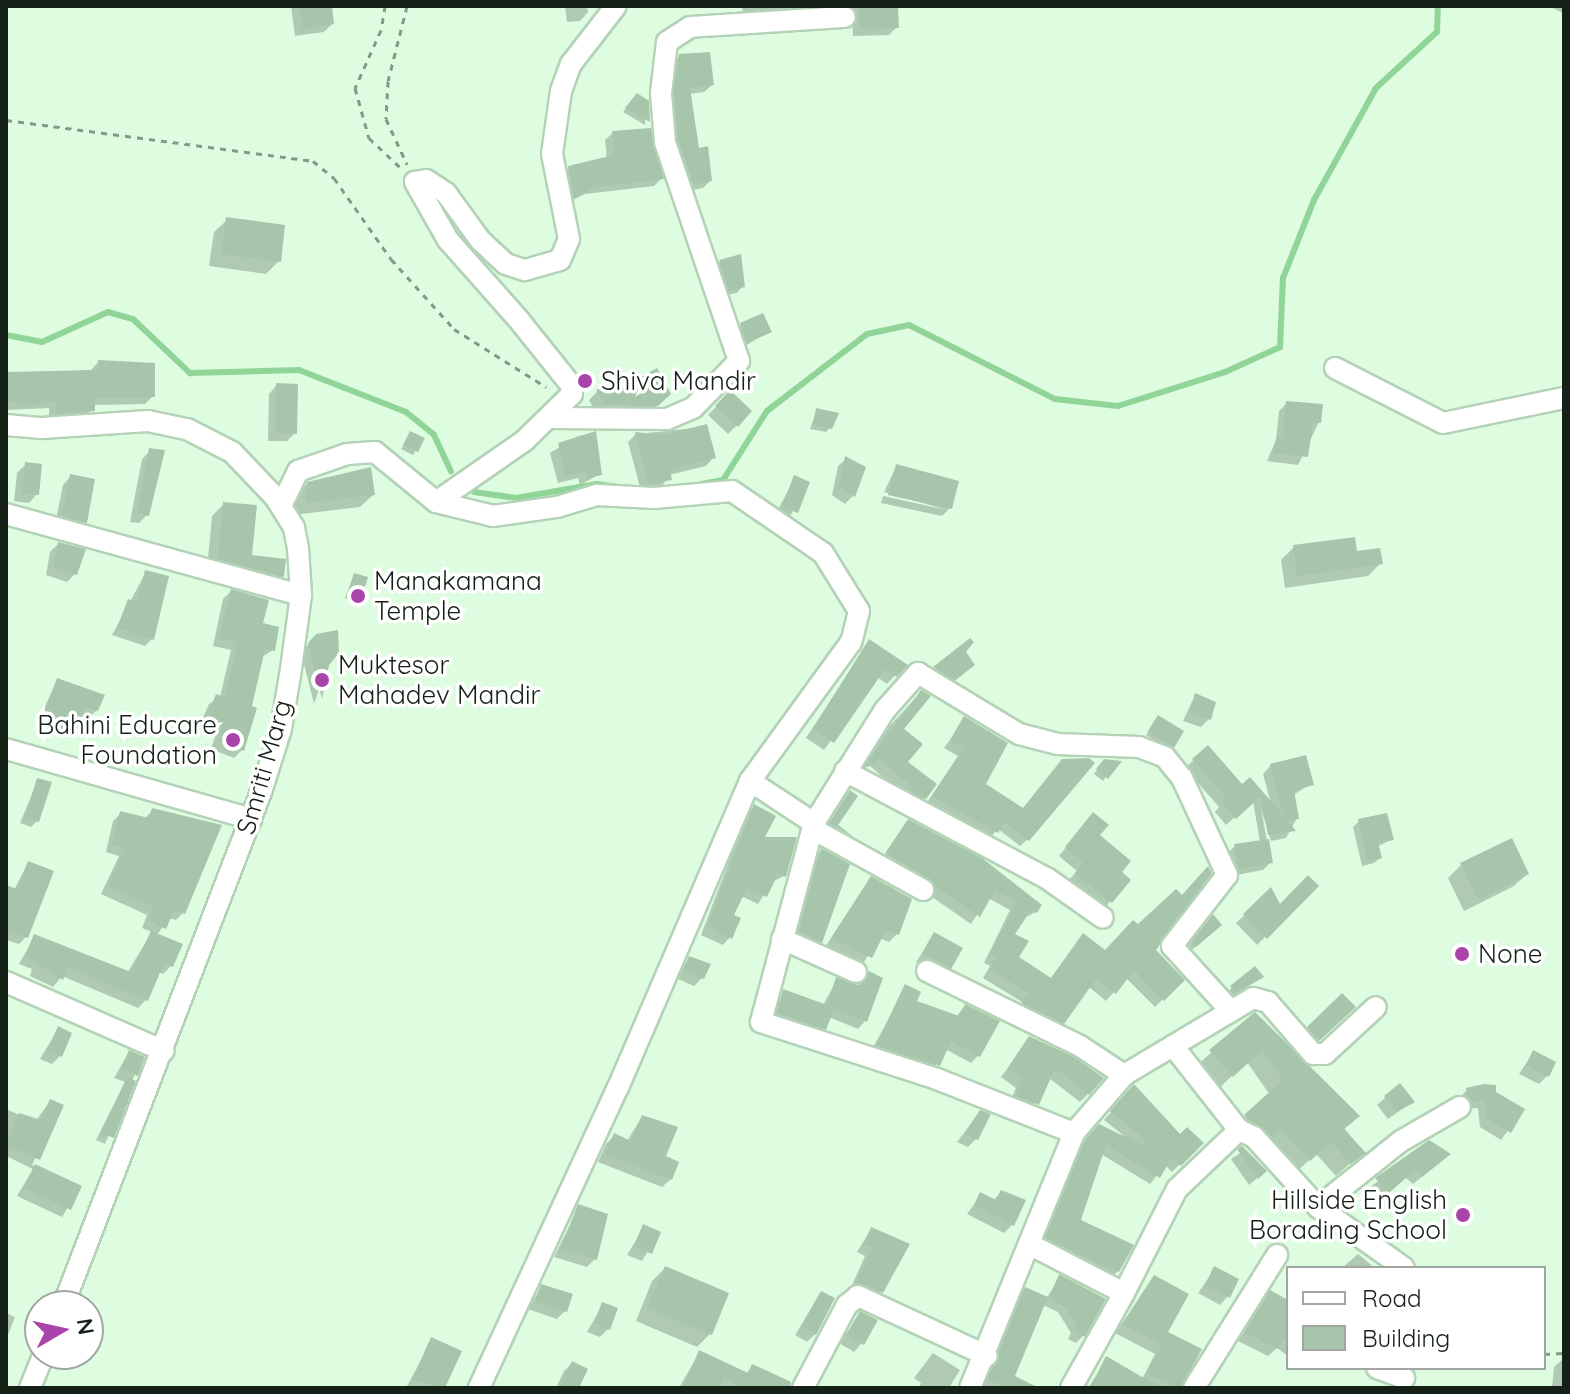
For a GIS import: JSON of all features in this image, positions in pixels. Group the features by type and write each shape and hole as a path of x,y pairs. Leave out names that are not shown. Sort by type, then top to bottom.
{"street":[{"path":"436,502 557,411 572,394 571,385 448,240 415,182 426,180 446,193 480,240 506,264 525,270 560,260 569,239 552,154 561,91 571,64 616,6"},
{"path":"557,411 667,419 693,408 739,361 665,142 661,93 667,42 690,27 845,17"},
{"path":"1335,368 1443,423 1564,398"},
{"name":"Smriti Marg","path":"6,425 42,428 148,421 187,429 232,452 281,506 294,528 301,595 281,729 251,819 164,1051 69,1290"},
{"path":"281,506 298,471 347,454 375,452 436,502 493,516 557,507 597,495 732,491 823,553 853,595 859,611 857,633 750,781 618,1087 479,1388"},
{"path":"6,514 301,595"},
{"path":"1074,1133 937,1079 761,1022 813,826 885,710 918,673 1019,734 1058,744 1139,747 1165,757 1208,828 1227,875 1172,946 1231,1011"},
{"path":"6,749 251,819"},
{"path":"845,771 1048,879 1103,918"},
{"path":"750,781 813,826 923,890"},
{"path":"782,939 856,972"},
{"path":"927,971 1080,1046 1124,1075"},
{"path":"6,982 164,1051"},
{"path":"970,1388 987,1356 1074,1133 1124,1075 1231,1011 1262,997 1319,1055 1376,1007"},
{"path":"1173,1046 1239,1130 1254,1137 1318,1207 1401,1266"},
{"path":"1318,1207 1401,1141 1460,1107"},
{"path":"1071,1388 1177,1189 1239,1130"},
{"path":"1029,1244 1124,1293"},
{"path":"1194,1388 1277,1255"},
{"path":"803,1388 847,1305 858,1296 987,1356"},
{"path":"1383,1370 1405,1378"}],"path":[{"path":"385,6 381,30 355,88 358,113 369,138 415,182"},
{"path":"407,6 388,81 386,119 415,182"},
{"path":"6,120 313,161 334,178 391,259 454,329 543,384 557,411"}],"building":[{"path":"299,6 332,6 334,24 303,29"},
{"path":"898,7 899,28 860,29 859,8"},
{"path":"710,52 714,85 690,88 699,148 708,146 712,181 693,184 678,139 674,93 679,54"},
{"path":"637,93 649,101 650,122 625,108"},
{"path":"651,128 664,179 595,187 574,198 568,166 614,155 612,131"},
{"path":"226,217 285,225 281,262 221,254"},
{"path":"741,254 745,287 729,291 719,260"},
{"path":"763,313 772,332 747,343 740,323"},
{"path":"98,360 155,363 155,397 95,398 95,411 56,414 56,402 23,405 6,401 6,372 98,370"},
{"path":"657,368 671,394 658,406 605,405 596,390 614,382 619,390"},
{"path":"276,383 298,384 297,434 276,433"},
{"path":"730,390 752,411 738,427 715,406"},
{"path":"1286,401 1323,404 1321,423 1313,422 1308,457 1274,453 1276,438 1283,439"},
{"path":"816,408 839,413 832,429 813,425"},
{"path":"707,424 716,458 670,470 672,480 649,484 635,432 663,435"},
{"path":"410,431 425,438 418,452 403,445"},
{"path":"596,431 602,475 588,478 586,471 566,476 558,443"},
{"path":"149,448 165,450 149,516 137,514"},
{"path":"845,456 866,467 855,497 839,487"},
{"path":"25,462 42,464 39,495 22,494"},
{"path":"896,464 959,481 952,509 888,495"},
{"path":"371,467 375,495 305,503 307,482"},
{"path":"70,474 95,479 87,523 62,516"},
{"path":"794,475 810,482 798,513 782,507"},
{"path":"223,502 257,505 252,555 286,559 284,577 218,559"},
{"path":"1355,537 1357,551 1380,548 1383,564 1297,576 1293,545"},
{"path":"58,542 86,549 77,575 53,567"},
{"path":"145,570 169,576 154,640 117,628 128,599 137,602"},
{"path":"354,573 368,577 361,599 347,594"},
{"path":"231,589 269,600 263,623 279,627 275,651 265,649 252,706 257,708 244,751 218,741 222,727 205,721 216,694 225,697 238,642 219,638"},
{"path":"338,630 339,653 329,665 322,699 308,643 316,634"},
{"path":"970,638 974,642 966,652 975,665 955,680 933,667"},
{"path":"869,639 908,665 897,677 885,669 834,743 813,729"},
{"path":"57,678 105,695 98,711 86,706 78,729 43,716"},
{"path":"921,690 931,696 904,729 923,744 908,762 937,784 926,799 910,791 913,787 879,759 874,765 869,760"},
{"path":"1195,693 1216,702 1211,720 1190,713"},
{"path":"1158,715 1184,731 1174,748 1148,731"},
{"path":"964,716 1008,743 986,784 1023,808 1062,759 1089,758 1095,763 1029,841 1005,822 998,833 932,796 964,748 950,740"},
{"path":"1208,745 1242,784 1250,777 1284,816 1270,764 1306,755 1314,785 1294,790 1299,819 1287,820 1296,831 1268,835 1261,796 1236,819 1221,802 1226,798 1192,759"},
{"path":"1104,759 1122,761 1108,779 1096,769"},
{"path":"37,778 52,782 39,822 25,817"},
{"path":"850,790 858,796 838,825 854,837 829,823"},
{"path":"754,804 776,816 765,837 797,837 786,877 778,874 767,897 747,888 734,915 741,918 732,939 707,927"},
{"path":"152,808 222,825 185,914 175,909 166,929 148,920 154,907 108,886 125,848 112,845 120,811 149,818"},
{"path":"1093,812 1109,825 1100,835 1131,861 1122,872 1131,880 1112,903 1075,873 1083,862 1065,847"},
{"path":"1387,813 1394,840 1378,843 1382,858 1367,862 1358,819"},
{"path":"908,819 982,858 1042,905 1037,913 1031,910 1015,934 1029,941 1019,957 1051,978 1083,933 1105,950 1133,920 1138,924 1176,889 1182,895 1208,866 1212,873 1156,950 1185,980 1164,1001 1134,970 1116,994 1096,979 1064,1024 1027,1006 1022,1002 1028,993 989,969 996,958 990,954 1017,902 995,890 980,917 886,852"},
{"path":"1512,838 1529,874 1478,899 1460,863"},
{"path":"1269,839 1273,863 1238,869 1234,844"},
{"path":"821,848 850,864 822,943 799,932"},
{"path":"28,861 54,871 28,938 6,929 6,885 17,889"},
{"path":"1308,875 1319,886 1267,939 1243,914 1271,887 1280,904"},
{"path":"871,876 912,899 899,935 886,930 872,958 831,938"},
{"path":"1213,914 1222,925 1196,947 1191,942"},
{"path":"151,931 183,944 173,967 164,963 148,1001 68,967 63,980 25,956 34,934 131,972"},
{"path":"934,932 963,948 951,969 922,953"},
{"path":"689,956 711,964 704,979 683,970"},
{"path":"1255,966 1264,977 1236,993 1230,986"},
{"path":"869,971 883,978 867,1022 834,1009 826,1030 777,1013 783,989 827,1005 836,977 858,985"},
{"path":"905,984 921,992 917,1001 959,1016 965,1004 1000,1021 980,1057 951,1041 940,1066 876,1045"},
{"path":"1342,993 1356,1007 1319,1041 1307,1027"},
{"path":"1255,1012 1360,1116 1344,1129 1366,1153 1351,1164 1331,1142 1310,1161 1280,1129 1272,1138 1244,1115 1283,1080 1262,1050 1233,1077 1209,1050"},
{"path":"58,1026 72,1033 62,1057 47,1051"},
{"path":"1029,1036 1074,1057 1104,1078 1089,1095 1055,1068 1039,1105 1015,1096 1023,1079 1007,1069"},
{"path":"129,1050 145,1057 138,1076 121,1069"},
{"path":"1533,1050 1556,1062 1549,1077 1526,1065"},
{"path":"127,1077 136,1081 114,1138 101,1133"},
{"path":"1400,1083 1415,1102 1397,1112 1384,1096"},
{"path":"1134,1084 1180,1134 1187,1127 1204,1143 1181,1166 1172,1157 1160,1178 1106,1145 1081,1220 1134,1245 1119,1272 1045,1238 1085,1140 1099,1124 1142,1145 1146,1140 1110,1111"},
{"path":"1496,1085 1496,1092 1525,1109 1511,1133 1487,1119 1485,1101 1472,1102 1467,1096 1466,1088"},
{"path":"50,1099 64,1105 40,1160 6,1145 19,1113 41,1120"},
{"path":"980,1110 991,1114 978,1140 964,1134"},
{"path":"642,1115 678,1127 666,1156 679,1162 672,1180 605,1154 614,1133 631,1141"},
{"path":"1429,1140 1451,1154 1422,1177 1415,1170 1389,1193 1375,1178"},
{"path":"1242,1146 1267,1171 1258,1179 1237,1149"},
{"path":"35,1164 82,1186 71,1210 24,1188"},
{"path":"1001,1190 1026,1200 1014,1226 974,1205 980,1192 996,1200"},
{"path":"578,1204 608,1214 597,1260 561,1248"},
{"path":"1374,1221 1391,1237 1386,1239 1369,1227"},
{"path":"643,1224 661,1232 652,1254 634,1246"},
{"path":"871,1227 910,1244 883,1293 856,1283 872,1247 864,1244"},
{"path":"665,1266 729,1293 712,1335 647,1308"},
{"path":"1214,1266 1239,1279 1230,1298 1205,1285"},
{"path":"1059,1274 1106,1299 1085,1337 1074,1331 1077,1325 1064,1306 1049,1298"},
{"path":"1154,1275 1189,1294 1168,1332 1202,1349 1181,1388 1146,1374 1162,1345 1122,1324"},
{"path":"541,1284 573,1294 567,1312 535,1301"},
{"path":"1025,1287 1048,1297 1015,1376 1039,1388 1005,1388 988,1379"},
{"path":"1270,1290 1286,1299 1286,1341 1283,1339 1278,1349 1244,1332"},
{"path":"821,1291 835,1298 816,1335 801,1326"},
{"path":"602,1302 618,1308 610,1330 594,1323"},
{"path":"860,1311 878,1320 864,1345 846,1335"},
{"path":"431,1337 462,1351 445,1388 412,1380"},
{"path":"699,1350 748,1373 752,1364 791,1382 790,1388 742,1388 724,1378 719,1388 683,1388"},
{"path":"1106,1356 1161,1388 1090,1388"},
{"path":"572,1361 588,1369 579,1388 559,1388"}],"waterway":[{"path":"701,484 723,480 767,411 867,334 909,325 1055,399 1118,406 1225,372 1280,347 1283,278 1314,200 1376,88 1437,32 1438,6"},
{"path":"6,335 42,342 108,312 133,319 190,373 299,370 406,412 434,435 451,471"},
{"path":"474,492 516,498 597,484 619,487"}],"place":[{"name":"Shiva Mandir","path":"585,381"},
{"name":"Manakamana Temple","path":"358,596"},
{"name":"Muktesor Mahadev Mandir","path":"322,680"},
{"name":"Bahini Educare Foundation","path":"233,740"},
{"name":"None","path":"1462,954"},
{"name":"Hillside English Borading School","path":"1463,1215"}]}
